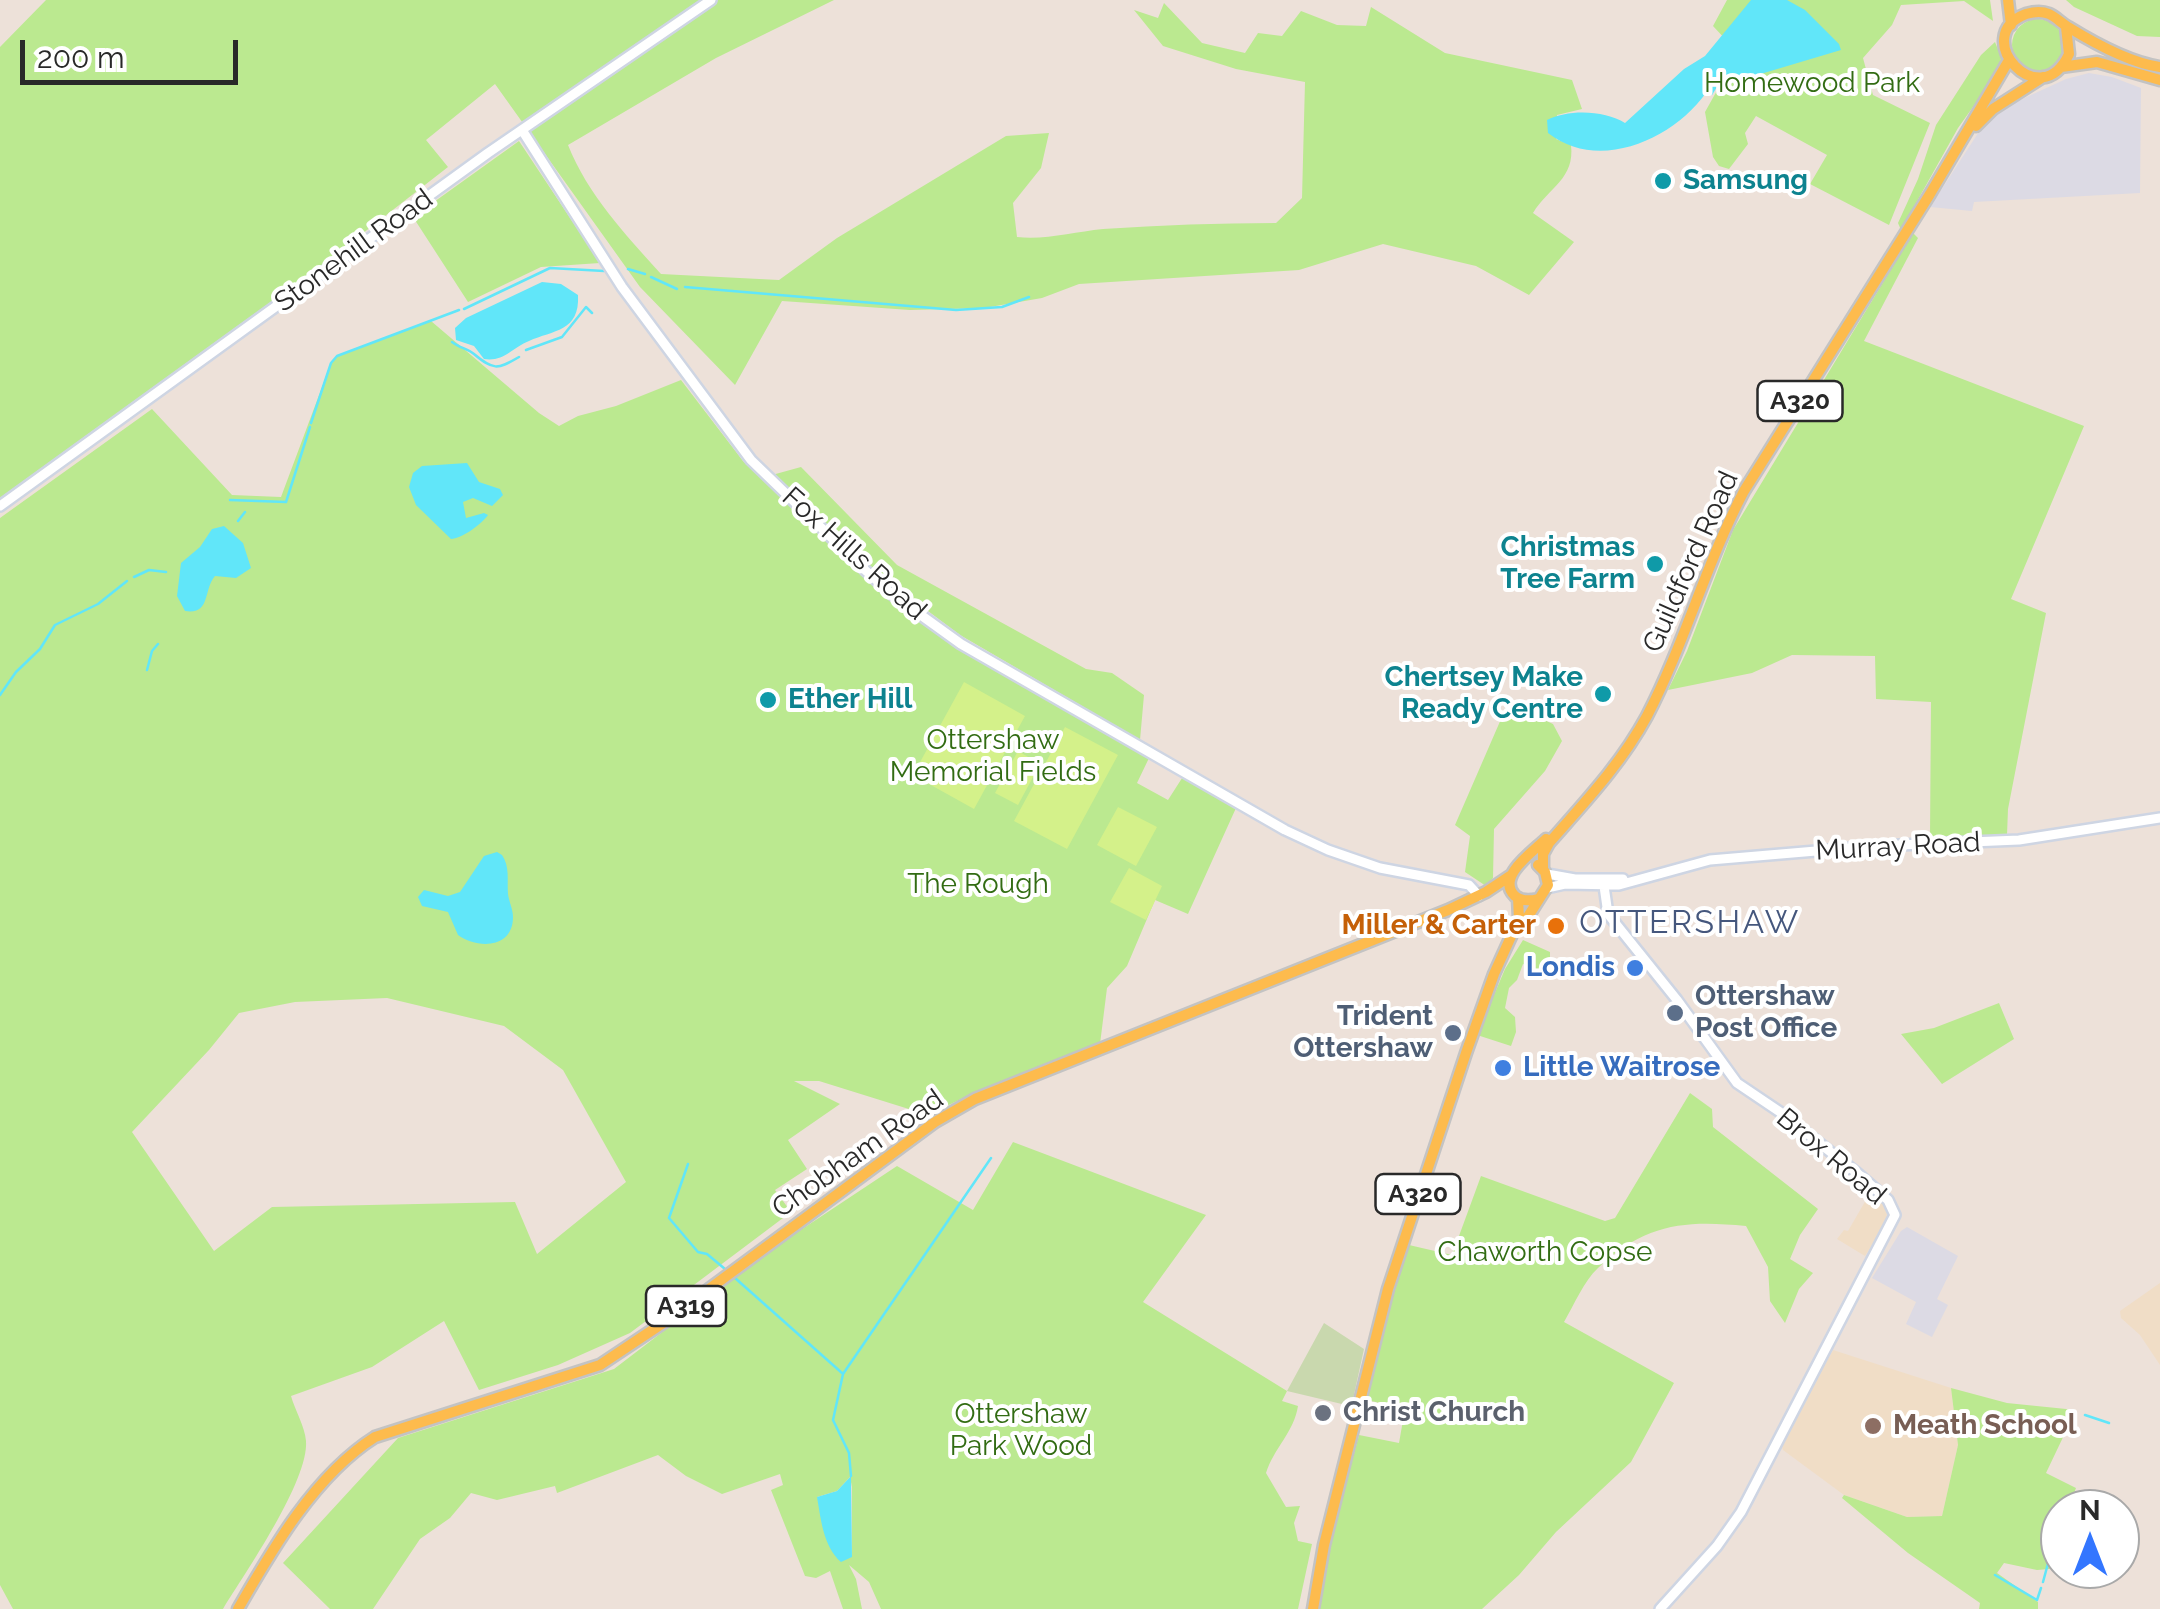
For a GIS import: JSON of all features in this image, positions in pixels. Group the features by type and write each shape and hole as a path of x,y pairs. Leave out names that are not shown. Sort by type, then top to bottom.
{"main road":[{"name":"A320","path":"2008,0 2011,25 2004,44 2009,60"},
{"path":"2038,0 2044,13"},
{"path":"2011,25 2029,13 2044,13 2139,62 2160,67"},
{"path":"2060,68 2070,46 2066,26"},
{"path":"2009,60 2024,74 2044,76"},
{"name":"Guildford Road","path":"1544,871 1543,854 1549,843 1618,763 1652,704 1744,491 1965,138 2009,60"},
{"name":"A320","path":"2044,76 2060,68 2097,62 2160,80"},
{"name":"Guildford Road","path":"1965,138 1993,110 2044,76"},
{"name":"Guildford Road","path":"1522,864 1587,801"},
{"path":"1522,864 1533,864 1544,871 1546,888 1538,899 1527,901 1515,895 1510,876 1522,864"},
{"name":"Chobham Road","path":"238,1609 305,1505 336,1467 375,1437 600,1365 935,1122 976,1099 1482,894 1510,876"},
{"name":"Chobham Road","path":"1482,894 1515,895"},
{"name":"A320","path":"1313,1609 1324,1545 1388,1289 1440,1126 1519,919 1515,895"},
{"name":"A320","path":"1492,982 1538,899"}],"street":[{"name":"Stonehill Road","path":"0,506 522,130 711,0"},
{"name":"Fox Hills Road","path":"522,130 622,288 751,460 893,595 961,644 1285,830 1380,868 1469,886 1482,894"},
{"name":"Murray Road","path":"1546,888 1636,879 1710,860 1875,846 2020,840 2160,818"},
{"name":"Murray Road","path":"1544,871 1603,883"},
{"name":"Brox Road","path":"1603,883 1608,914 1737,1083 1857,1173 1888,1200 1895,1215 1741,1512 1717,1546 1660,1609"}],"shaded area":[{"path":"2089,73 2141,88 2140,193 1974,202 1972,211 1930,207 1984,124 2007,106 2066,79"},
{"path":"1870,1193 1883,1204 1887,1214 1885,1225 1865,1256 1837,1239 1844,1230 1848,1231"},
{"path":"1907,1227 1958,1256 1937,1299 1948,1305 1932,1337 1906,1324 1916,1302 1872,1278"},
{"path":"2160,1283 2160,1365 2140,1335 2121,1318 2120,1311"},
{"name":"Meath School","path":"1833,1350 1951,1388 1958,1445 1942,1516 1907,1517 1844,1495 1783,1450 1781,1444"}],"green space":[{"path":"46,0 834,0 716,58 568,145 597,197 661,274 779,280 837,238 1006,136 1049,133 1041,168 1013,203 1017,237 1146,226 1276,223 1302,198 1305,82 1236,69 1163,46 1134,10 1158,18 1164,3 1202,43 1245,53 1258,33 1282,36 1301,11 1337,25 1366,26 1371,7 1445,53 1572,80 1582,109 1557,115 1556,139 1571,145 1569,166 1533,213 1574,242 1529,295 1476,266 1383,244 1299,270 1079,284 1042,298 984,308 910,310 782,301 735,385 640,287 495,84 426,140 448,167 322,265 0,498 0,47"},
{"name":"Homewood Park","path":"1727,0 1990,0 1993,21 1964,1 1901,5 1892,25 1863,58 1873,95 1930,123 1889,225 1810,184 1827,155 1756,116 1745,133 1748,144 1729,169 1719,166 1713,157 1705,112 1719,87 1757,73 1713,26"},
{"path":"2066,0 2160,0 2160,37 2137,36"},
{"path":"2038,19 2057,26 2064,45 2057,64 2038,71 2019,64 2012,45 2019,26"},
{"path":"1995,42 2001,57 2000,69 1958,128 1901,230 1898,223 1936,125 1981,55"},
{"path":"519,141 600,263 541,267 468,302 413,217"},
{"path":"1913,233 1918,238 1864,341 2084,426 2011,599 2046,613 2008,809 2007,835 1930,837 1931,702 1876,699 1875,656 1792,655 1752,673 1668,690 1733,530"},
{"path":"431,321 559,426 681,380 743,461 888,595 942,638 1149,758 1137,783 1168,800 1184,775 1236,808 1188,914 1155,900 1127,966 1107,988 1100,1044 982,1089 928,1115 819,1081 794,1081 840,1104 788,1140 807,1169 775,1190 791,1212 630,1333 558,1365 479,1390 444,1321 372,1367 291,1396 305,1436 304,1458 287,1502 223,1609 13,1609 0,1585 0,518 152,409 232,495 281,497 337,356","holes":["387,998 504,1026 563,1070 626,1182 537,1254 515,1202 272,1207 214,1251 132,1132 239,1013 295,1002"]},
{"path":"801,467 897,565 1086,669 1112,673 1144,695 1140,740 960,635 876,572 772,475"},
{"name":"Ottershaw Memorial Fields","path":"964,682 1025,716 974,809 913,775"},
{"path":"1508,703 1553,724 1562,741 1545,771 1494,829 1493,878 1486,886 1465,872 1470,836 1455,825"},
{"path":"1065,727 1118,755 1067,849 1014,821"},
{"path":"1018,751 1040,764 1018,805 995,793"},
{"path":"1118,807 1157,827 1136,866 1097,845"},
{"path":"1129,868 1162,886 1146,920 1110,902"},
{"path":"1523,940 1550,952 1550,959 1565,972 1561,979 1523,964 1509,988 1505,1008 1515,1017 1516,1032 1511,1046 1477,1035 1505,969"},
{"path":"1999,1003 2014,1039 1942,1084 1901,1034 1934,1028"},
{"name":"Chaworth Copse","path":"1690,1093 1712,1109 1713,1127 1818,1209 1800,1235 1790,1259 1813,1273 1799,1289 1785,1323 1770,1301 1768,1267 1746,1226 1704,1224 1667,1228 1615,1253 1593,1273 1564,1322 1674,1383 1631,1462 1482,1609 1318,1609 1324,1565 1359,1435 1399,1443 1405,1409 1367,1400 1385,1322 1409,1245 1452,1255 1481,1176 1605,1221 1615,1218"},
{"name":"Ottershaw Park Wood","path":"1013,1142 1206,1215 1143,1302 1287,1391 1282,1401 1298,1406 1266,1473 1286,1507 1300,1506 1294,1523 1298,1541 1312,1544 1298,1609 881,1609 869,1582 849,1565 862,1609 843,1609 830,1571 816,1578 805,1576 771,1490 783,1485 780,1474 722,1494 686,1476 658,1455 557,1493 555,1486 497,1500 471,1493 450,1518 420,1539 373,1609 330,1609 283,1563 398,1438 614,1369 763,1255 897,1166 973,1210","holes":["850,1477 852,1557 817,1497 837,1491"]},
{"path":"1324,1323 1364,1349 1348,1422 1346,1405 1287,1391"},
{"path":"1951,1388 2007,1403 2076,1410 2046,1473 2076,1489 2040,1489 2040,1570 2004,1563 1997,1573 2038,1602 2038,1609 1979,1609 1980,1603 1908,1553 1842,1498 1844,1495 1907,1517 1942,1516 1958,1445"}],"water":[{"path":"1751,0 1787,0 1805,10 1841,50 1717,87 1675,124 1634,145 1590,150 1568,145 1548,133 1547,120 1565,114 1597,113 1625,123 1684,69 1705,56"},
{"path":"542,282 561,284 578,295 575,316 563,328 491,359 484,359 474,346 456,340 455,328 466,318"},
{"path":"467,463 479,482 500,489 503,495 492,506 473,498 463,502 466,518 488,515 471,530 451,539 416,505 409,487 413,473 422,466"},
{"path":"224,526 243,543 251,568 236,578 215,576 203,605 185,611 177,596 181,563 200,547 212,529"},
{"path":"497,852 507,869 511,928 501,940 475,943 458,935 448,912 422,906 418,897 424,890 448,896 460,892 484,856"},
{"path":"851,1476 852,1557 841,1562 827,1540 817,1497 837,1491"}],"waterway":[{"path":"464,309 550,268 604,271"},
{"path":"628,269 645,274"},
{"path":"651,277 677,289"},
{"path":"685,287 956,310 1002,307 1029,297"},
{"path":"526,350 562,337 586,307 592,313"},
{"path":"311,423 331,363 337,356 459,310"},
{"path":"452,342 491,365 500,366 519,357"},
{"path":"230,500 286,502 310,427"},
{"path":"238,521 245,512"},
{"path":"134,577 149,570 166,572"},
{"path":"0,695 16,672 40,649 55,625 98,604 127,581"},
{"path":"147,670 158,644"},
{"path":"851,1476 849,1453 833,1420 843,1374 991,1158"},
{"path":"688,1164 669,1218 698,1252 707,1254 725,1269"},
{"path":"735,1278 842,1373"},
{"path":"2085,1415 2109,1423"},
{"path":"1995,1575 2037,1600 2041,1589"}],"place":[{"name":"Samsung","path":"1663,181"},
{"name":"Christmas Tree Farm","path":"1655,564"},
{"name":"Chertsey Make Ready Centre","path":"1603,694"},
{"name":"Ether Hill","path":"768,700"},
{"name":"Miller & Carter","path":"1556,926"},
{"name":"Londis","path":"1635,968"},
{"name":"Ottershaw Post Office","path":"1675,1013"},
{"name":"Trident Ottershaw","path":"1453,1033"},
{"name":"Little Waitrose","path":"1503,1068"},
{"name":"Christ Church","path":"1323,1413"},
{"name":"Meath School","path":"1873,1426"}],"district":[{"name":"OTTERSHAW","path":"1690,923"}],"park label":[{"name":"The Rough","path":"978,885"}]}
